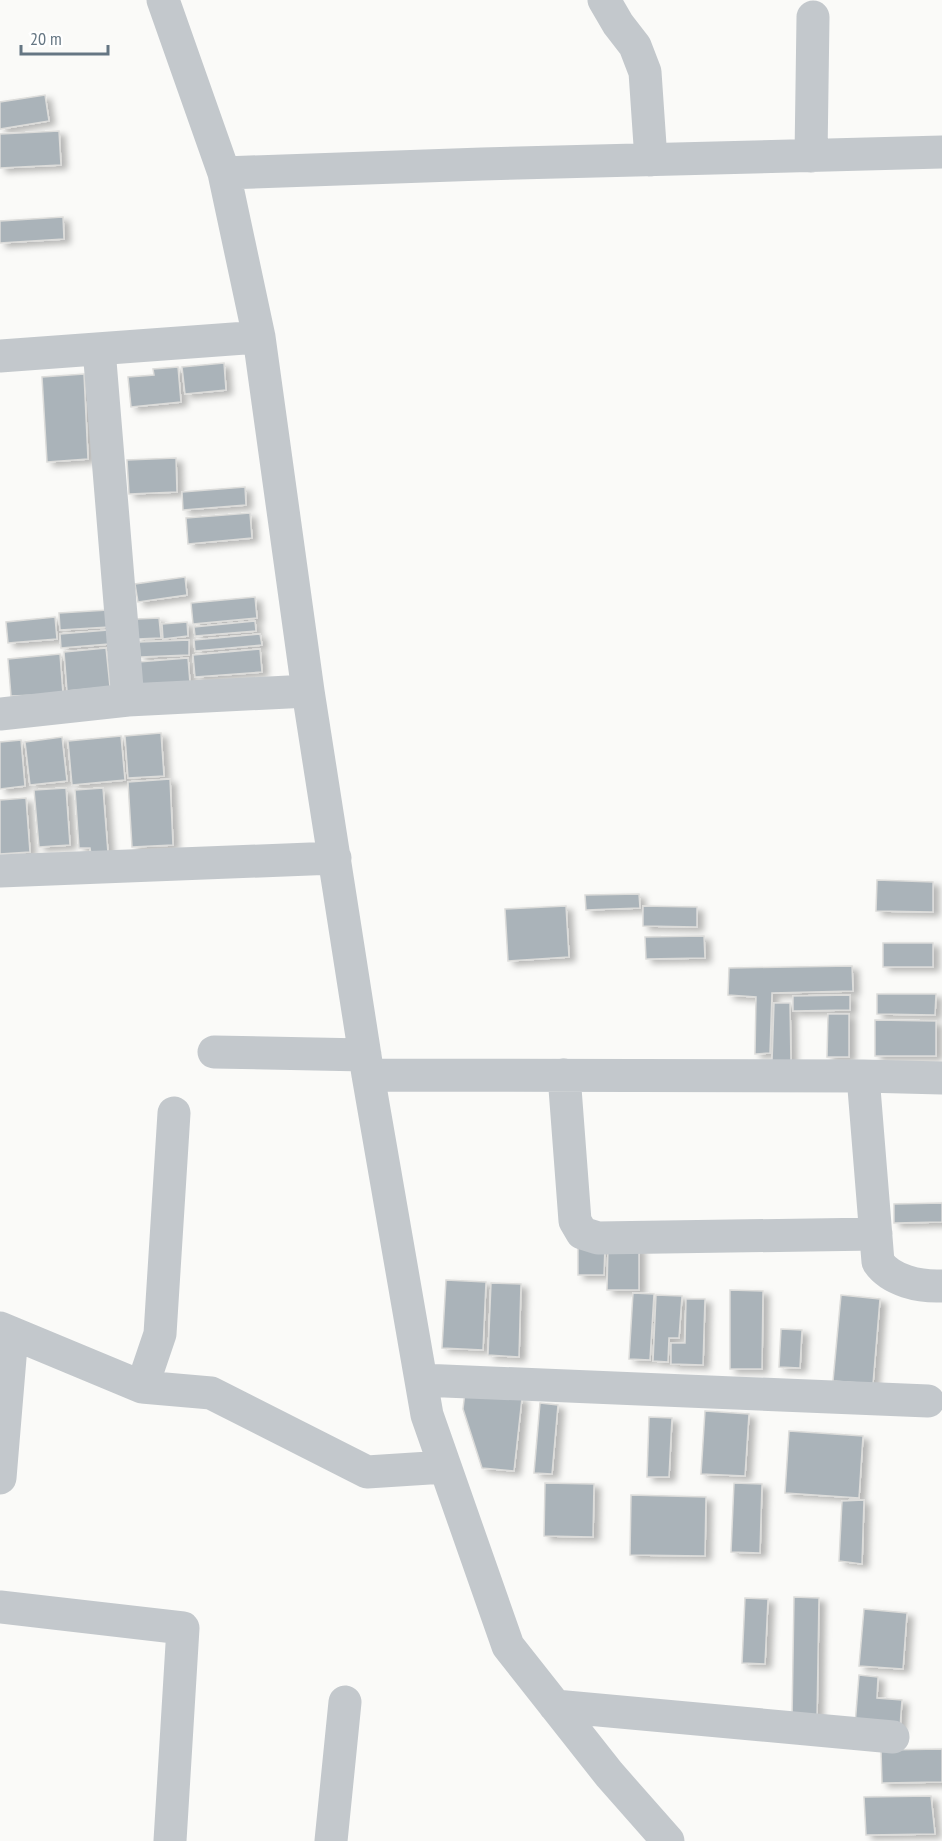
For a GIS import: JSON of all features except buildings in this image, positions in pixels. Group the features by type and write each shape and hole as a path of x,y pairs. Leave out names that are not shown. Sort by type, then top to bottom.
{"street":[{"path":"163,0 224,173 259,338 308,691 367,1065 427,1415 508,1646 656,1834"},
{"path":"604,0 618,24 635,46 645,72 651,160"},
{"path":"811,156 813,17"},
{"path":"224,173 942,152"},
{"path":"0,356 259,338"},
{"path":"99,349 128,700"},
{"path":"0,714 128,700 308,691"},
{"path":"0,871 335,858"},
{"path":"214,1052 367,1065 564,1075 942,1077"},
{"path":"564,1075 574,1221 582,1233 598,1238 876,1234"},
{"path":"863,1076 878,1262 883,1268 916,1284 925,1287 942,1286"},
{"path":"142,1387 160,1334 174,1113"},
{"path":"0,1478 6,1331 142,1387 211,1393 367,1472 445,1467"},
{"path":"421,1380 928,1401"},
{"path":"0,1607 183,1628 170,1841"},
{"path":"332,1841 345,1702"},
{"path":"555,1706 893,1737"}]}
